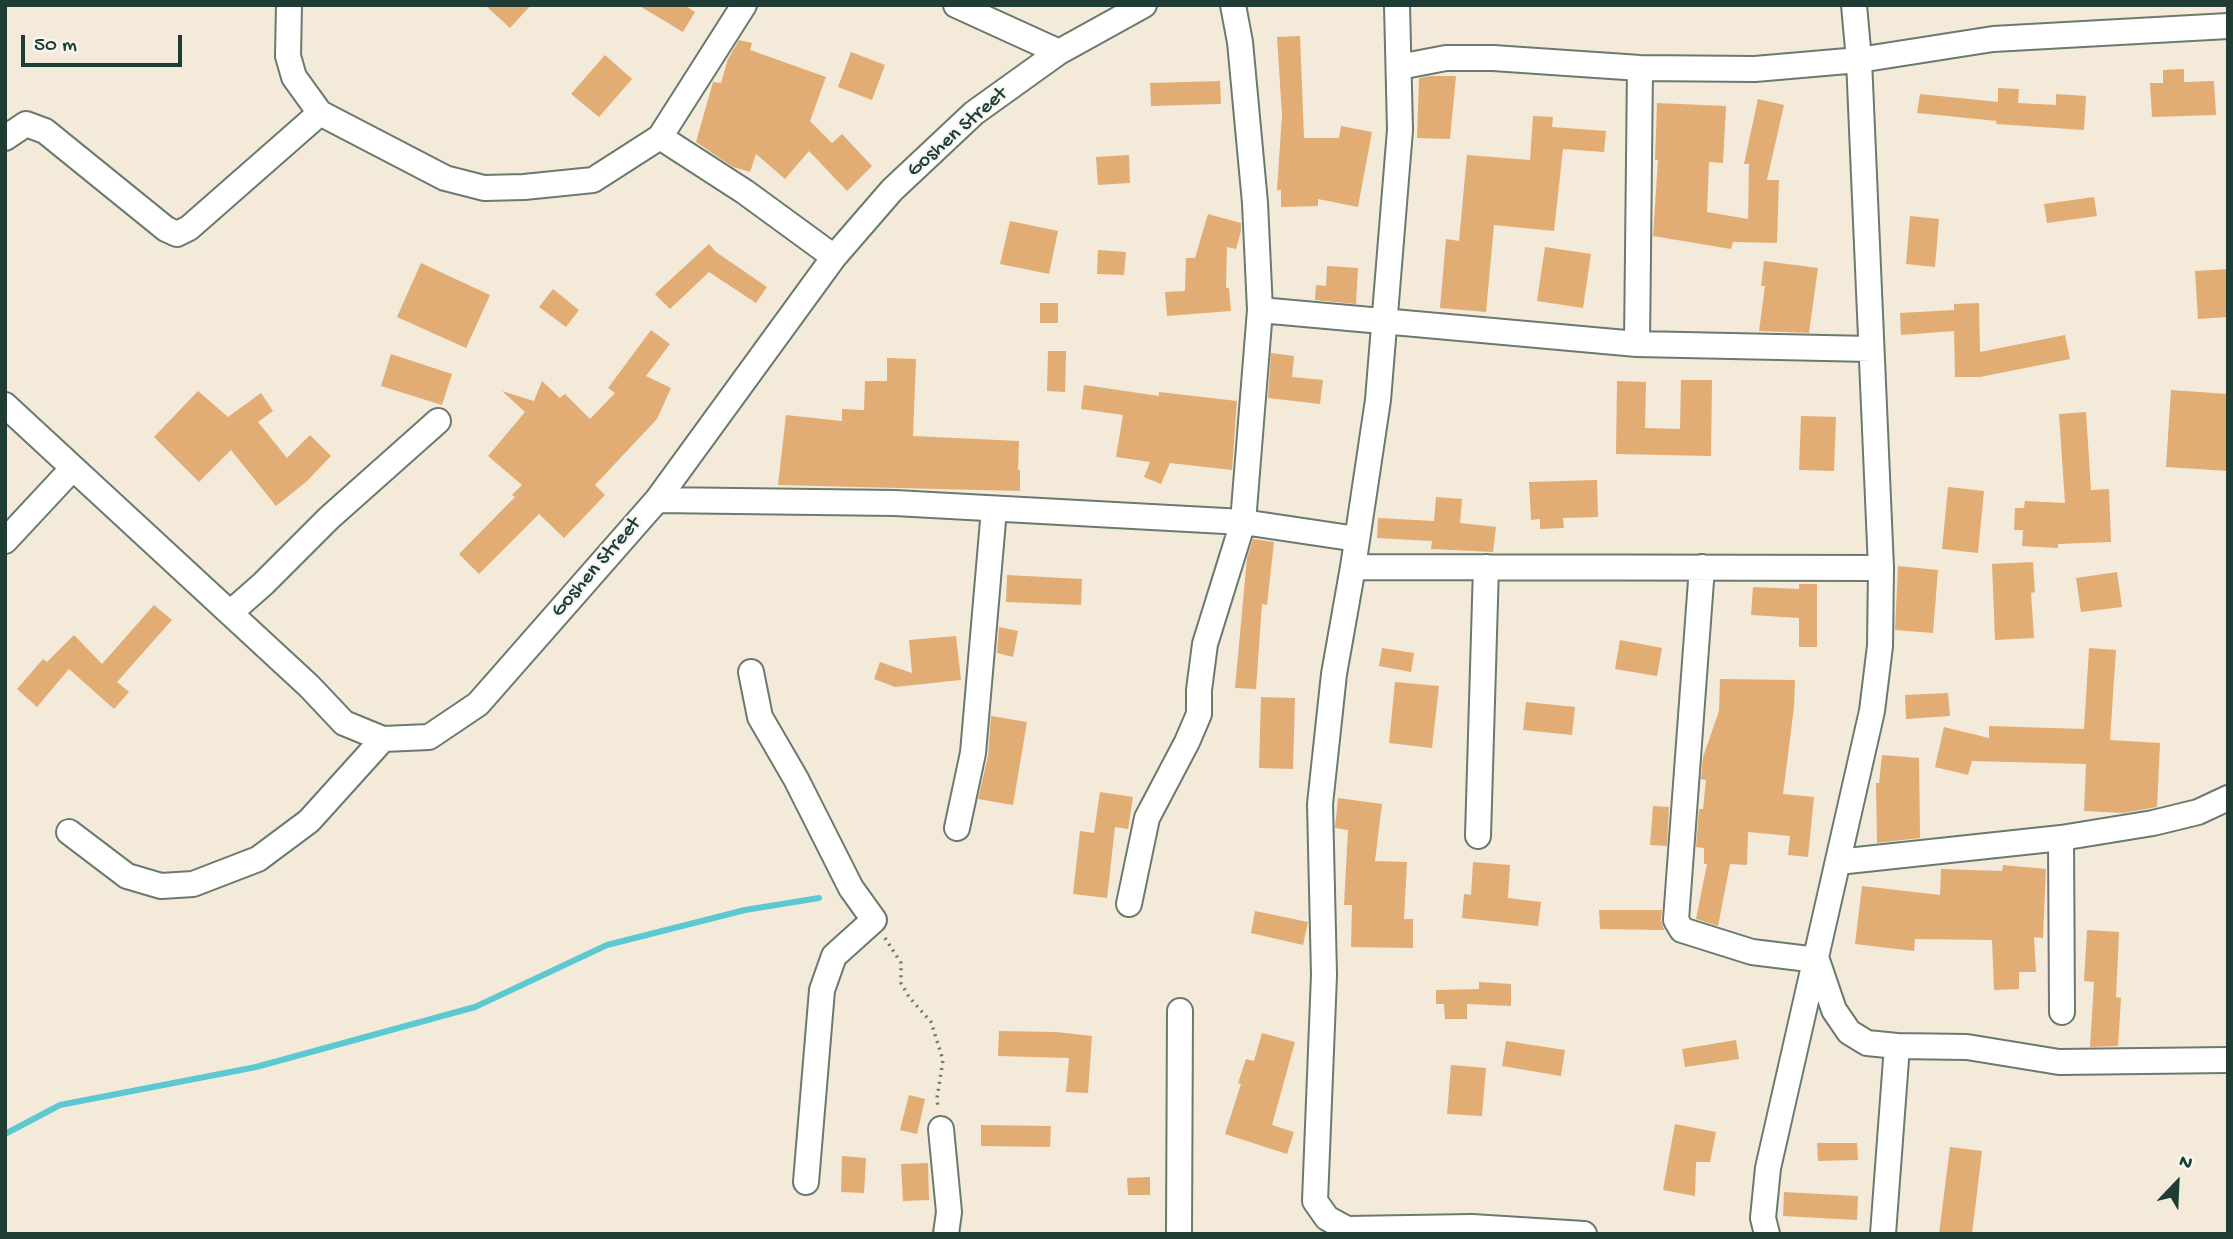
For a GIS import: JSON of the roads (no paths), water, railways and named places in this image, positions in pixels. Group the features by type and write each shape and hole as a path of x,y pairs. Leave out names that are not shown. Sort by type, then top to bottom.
{"street":[{"path":"289,5 288,56 294,77 320,113 446,178 484,188 593,180 660,137 744,5"},
{"path":"956,5 1059,52"},
{"name":"Goshen Street","path":"5,405 309,686 344,723 383,739 429,737 478,704 657,500 834,257 892,190 974,113 1059,52 1144,5"},
{"path":"1129,904 1147,818 1188,742 1199,714 1205,644 1244,522 1259,310 1255,203 1240,42 1233,5"},
{"path":"1397,5 1400,130 1378,400 1334,674 1320,804 1324,975 1315,1201 1327,1218 1347,1229 1584,1234"},
{"path":"1757,1234 1767,1234 1763,1218 1768,1168 1872,711 1880,646 1881,568 1859,60 1854,5"},
{"path":"1399,67 1446,58 1493,58 1640,68 1755,69 1859,60 1993,39 2228,26"},
{"path":"1637,344 1640,68"},
{"path":"5,138 26,124 46,131 166,229 177,234 189,228 320,113"},
{"path":"660,137 745,192 834,257"},
{"path":"1259,310 1637,344 1871,349"},
{"path":"230,613 329,518 438,421"},
{"path":"5,541 73,468"},
{"path":"657,500 895,503 1244,522 1357,539"},
{"path":"957,828 973,753 994,509"},
{"path":"1353,567 1881,568"},
{"path":"1478,836 1486,567"},
{"path":"1702,567 1676,920 1682,930 1752,952 1817,960"},
{"path":"751,672 760,717 796,779 851,888 874,920 834,956 822,990 806,1182"},
{"path":"69,832 127,876 161,886 193,884 258,859 299,829 383,739"},
{"path":"1838,862 2061,838 2153,823 2198,812 2228,798"},
{"path":"2061,838 2062,1012"},
{"path":"1817,960 1834,1010 1849,1032 1867,1043 1967,1047 2059,1062 2228,1060"},
{"path":"1179,1234 1180,1011"},
{"path":"1883,1234 1897,1046"},
{"path":"941,1129 949,1212 946,1234"}],"waterway":[{"path":"5,1134 60,1105 256,1067 475,1007 607,945 745,910 819,898"}]}
